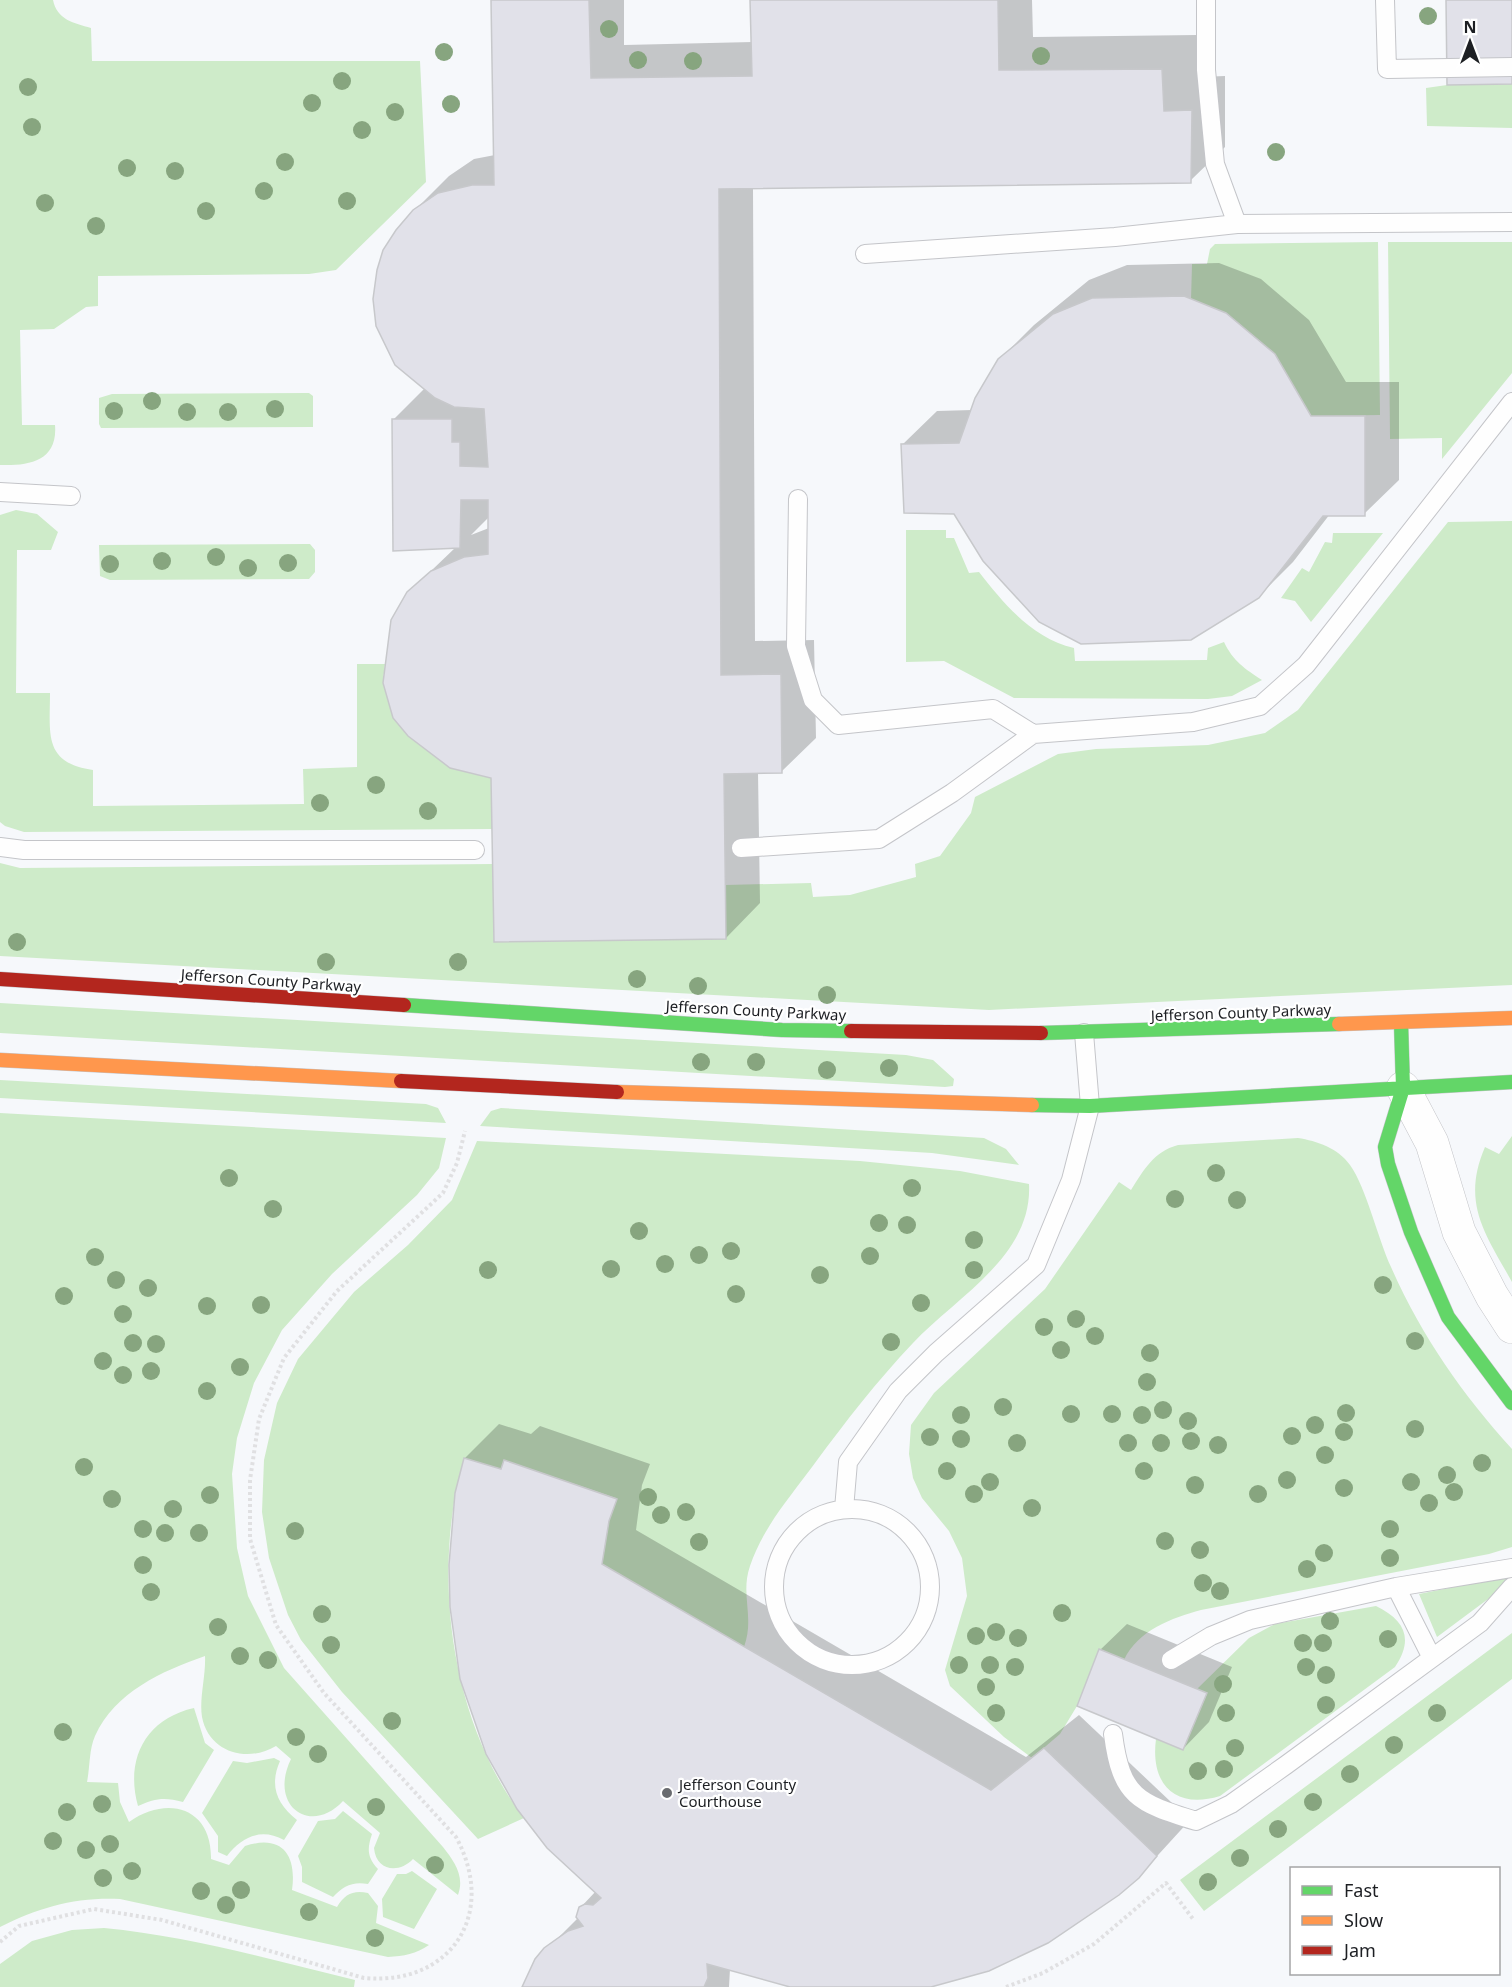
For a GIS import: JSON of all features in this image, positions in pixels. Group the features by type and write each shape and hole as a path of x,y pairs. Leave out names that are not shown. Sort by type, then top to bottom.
{"street":[{"name":"Jefferson County Parkway","path":"0,979 782,1030 1084,1033 1512,1018"},
{"path":"1401,1023 1403,1088 1385,1147 1411,1232 1448,1317 1512,1403"},
{"path":"0,1060 720,1097 1090,1106 1512,1082"},
{"path":"1403,1088 1432,1143 1459,1232 1492,1296 1512,1326"}],"lane":[{"path":"1206,0 1206,70 1215,164 1237,224"},
{"path":"1385,0 1386,69 1512,67"},
{"path":"865,254 1115,237 1237,224 1512,222"},
{"path":"741,848 879,839 952,793 1033,734 1192,722 1260,706 1306,665 1512,402"},
{"path":"0,492 71,496"},
{"path":"798,499 796,646 813,700 838,725 993,709 1033,734"},
{"path":"0,847 24,850 475,850"},
{"path":"844,1509 848,1462 898,1391 936,1353 1036,1265 1071,1180 1090,1106 1084,1033"},
{"path":"844,1509 870,1511 894,1521 914,1538 926,1561 931,1586 927,1612 915,1635 896,1652 872,1664 846,1665 821,1660 799,1645 783,1625 775,1600 774,1575 788,1544 798,1530 820,1515 844,1509"},
{"path":"1171,1660 1211,1636 1250,1620 1396,1587 1512,1569"},
{"path":"1396,1587 1432,1658"},
{"path":"1113,1734 1117,1765 1128,1788 1154,1808 1196,1821 1231,1804 1480,1623 1512,1587"}],"path":[{"path":"0,1942 19,1926 94,1909 162,1920 364,1978 385,1980 407,1977 427,1969 444,1956 461,1934 472,1907 473,1891 466,1855 456,1837 324,1693 276,1625 250,1539 250,1480 259,1419 284,1358 338,1292 443,1193 457,1163 465,1131"},
{"path":"1006,1987 1043,1973 1094,1944 1166,1884 1192,1919"}],"green space":[{"path":"0,0 53,0 58,12 67,20 91,28 92,61 420,61 426,182 336,270 309,274 98,276 98,306 86,307 54,329 20,330 22,425 55,425 55,437 52,447 40,459 11,465 0,465"},
{"path":"1512,84 1512,128 1427,126 1426,88 1447,85"},
{"path":"1378,242 1380,415 1311,416 1275,354 1226,313 1191,300 1192,264 1207,264 1210,249 1215,244"},
{"path":"1388,242 1512,242 1512,373 1442,459 1442,438 1390,439"},
{"path":"309,393 313,396 313,427 101,428 99,424 99,398 112,394"},
{"path":"16,510 37,514 58,532 51,550 17,550 16,693 50,693 50,734 53,744 57,753 65,761 93,770 93,806 304,804 303,769 357,767 357,664 385,664 383,681 393,718 408,736 450,768 491,778 492,829 24,832 5,826 0,822 0,515"},
{"path":"1512,521 1512,985 989,1010 0,956 0,863 20,868 493,864 494,942 726,939 725,885 811,883 813,897 850,895 916,877 915,864 940,856 971,813 975,797 1058,754 1096,749 1208,745 1265,733 1298,710 1448,522"},
{"path":"906,530 946,530 946,538 954,538 969,573 979,572 998,596 1032,628 1059,643 1074,648 1075,661 1207,660 1208,648 1224,642 1240,664 1262,680 1232,696 1208,699 1014,698 944,661 906,662"},
{"path":"1333,533 1383,533 1311,622 1295,601 1281,598 1302,568 1309,572 1325,542 1332,543"},
{"path":"310,544 315,550 315,572 309,579 110,580 100,576 99,545"},
{"path":"0,1003 906,1055 933,1060 954,1079 953,1086 945,1087 0,1033"},
{"path":"0,1080 426,1104 438,1108 446,1123 0,1098"},
{"path":"501,1108 984,1138 1006,1149 1019,1165 932,1153 480,1126 491,1111"},
{"path":"0,1113 446,1138 439,1168 417,1195 332,1274 282,1330 254,1383 237,1438 232,1474 237,1548 248,1596 284,1668 447,1852 459,1875 458,1895 413,1859 395,1868 389,1868 379,1862 374,1848 380,1833 343,1801 331,1811 318,1816 296,1811 289,1802 285,1790 285,1776 291,1759 276,1746 254,1754 242,1754 221,1746 213,1739 206,1729 201,1710 205,1656 141,1685 115,1707 93,1741 87,1782 118,1783 120,1802 129,1822 158,1809 172,1808 196,1817 204,1827 209,1841 211,1859 229,1865 245,1846 258,1843 277,1845 284,1850 292,1867 292,1890 337,1907 350,1894 368,1893 378,1906 376,1923 429,1945 419,1951 388,1957 120,1899 88,1900 58,1905 29,1914 0,1927"},
{"path":"1512,1136 1512,1282 1485,1233 1479,1217 1475,1185 1485,1147 1499,1154"},
{"path":"1298,1138 1327,1146 1350,1165 1367,1200 1391,1267 1429,1340 1476,1407 1512,1449 1512,1547 1489,1554 1201,1610 1168,1621 1147,1633 1130,1650 1124,1660 1093,1671 1077,1706 1060,1734 1032,1758 1004,1737 950,1686 945,1670 967,1596 962,1558 949,1531 922,1498 913,1478 909,1454 911,1425 934,1393 1045,1289 1119,1182 1131,1190 1156,1157 1178,1145"},
{"path":"477,1141 860,1161 960,1171 1029,1184 1027,1210 1019,1233 1005,1254 989,1273 913,1343 887,1372 838,1432 770,1525 762,1538 747,1577 748,1626 744,1647 602,1564 609,1521 616,1498 504,1460 501,1469 464,1458 454,1503 449,1549 449,1597 454,1645 464,1692 479,1737 499,1780 524,1818 478,1839 342,1692 301,1640 288,1615 269,1558 262,1512 264,1460 277,1403 298,1359 354,1292 408,1245 452,1200"},
{"path":"1509,1576 1511,1582 1437,1637 1419,1594"},
{"path":"1376,1606 1394,1618 1404,1631 1404,1648 1395,1667 1220,1796 1190,1799 1178,1796 1169,1790 1157,1769 1156,1739 1183,1750 1207,1694 1197,1689 1249,1638 1275,1624"},
{"path":"1512,1633 1512,1679 1204,1911 1180,1880"},
{"path":"194,1708 205,1743 214,1750 183,1802 160,1799 138,1806 134,1773 143,1744 151,1732 163,1721 177,1713"},
{"path":"274,1758 280,1761 275,1779 277,1794 284,1808 297,1820 284,1840 276,1836 253,1836 239,1843 227,1856 218,1852 218,1836 202,1813 233,1761 247,1763"},
{"path":"343,1811 372,1834 369,1853 378,1869 368,1884 349,1885 333,1897 302,1882 302,1867 298,1856 318,1821 335,1819"},
{"path":"412,1871 437,1889 414,1929 383,1917 382,1899 397,1874"},
{"path":"104,1928 167,1937 262,1957 355,1980 354,1987 0,1987 0,1964 32,1941 72,1930"}],"building":[{"path":"491,0 589,0 591,78 752,76 750,0 998,0 999,70 1162,69 1164,111 1192,110 1191,183 719,189 721,675 781,674 782,773 724,774 726,939 494,942 491,778 450,768 408,736 393,718 383,683 391,620 407,592 431,571 464,557 488,554 488,500 461,500 460,548 393,551 392,419 452,419 452,442 460,442 460,466 488,467 484,409 454,407 435,398 395,365 376,326 373,299 377,270 383,250 413,210 438,193 472,185 494,185"},
{"path":"1446,0 1512,0 1512,84 1447,85"},
{"path":"1184,296 1226,313 1275,354 1311,416 1365,416 1365,516 1323,516 1259,598 1191,640 1081,644 1039,622 983,561 954,514 904,513 901,444 959,443 975,398 998,359 1053,314 1092,298"},
{"path":"464,1458 501,1469 504,1460 617,1499 609,1521 602,1564 991,1790 1044,1748 1157,1856 1139,1878 1119,1895 1048,1943 989,1971 931,1987 790,1987 707,1964 708,1978 704,1987 522,1987 535,1959 544,1948 568,1931 583,1926 576,1917 579,1907 585,1904 593,1905 601,1898 547,1848 517,1809 486,1754 460,1679 450,1607 449,1565 455,1493"},
{"path":"1099,1649 1207,1693 1183,1750 1077,1706"}],"traffic: fast":[{"path":"404,1005 782,1030 851,1031"},
{"path":"1401,1023 1403,1088 1385,1147 1388,1164 1411,1232 1448,1317 1512,1403"},
{"path":"1041,1033 1339,1024"},
{"path":"1032,1105 1090,1106 1512,1082"}],"traffic: slow":[{"path":"1339,1024 1512,1018"},
{"path":"0,1060 401,1081"},
{"path":"617,1092 1032,1105"}],"traffic: jam":[{"path":"0,979 404,1005"},
{"path":"851,1031 1041,1033"},
{"path":"401,1081 617,1092"}],"place":[{"name":"Jefferson County Courthouse","path":"667,1793"}]}
